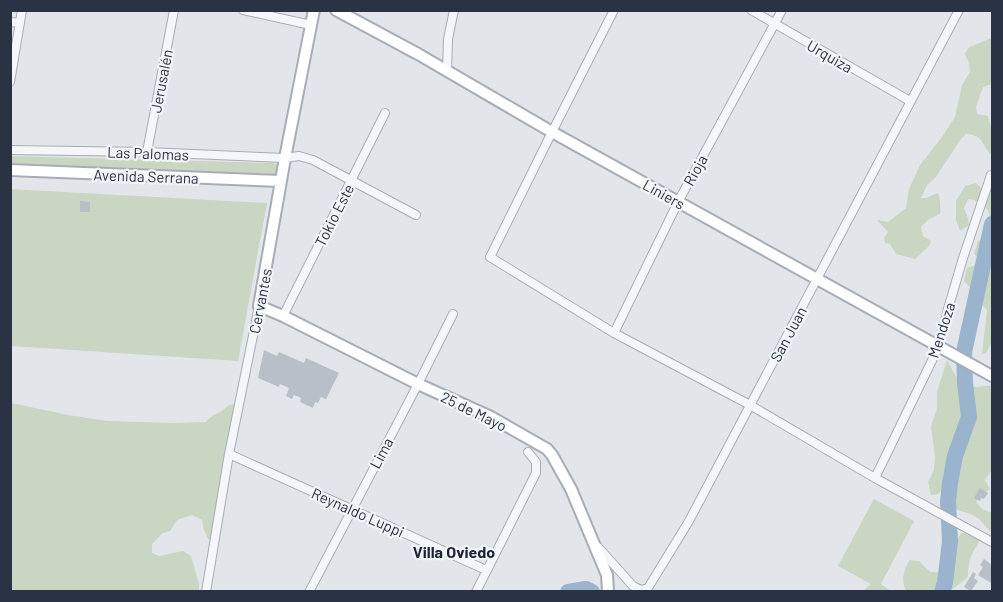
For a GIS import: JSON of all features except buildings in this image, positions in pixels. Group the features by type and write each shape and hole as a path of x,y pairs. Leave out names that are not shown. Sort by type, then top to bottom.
{"street":[{"path":"10,81 22,10"},
{"name":"Jerusalén","path":"147,153 174,10"},
{"path":"243,10 311,25"},
{"name":"Cervantes","path":"206,591 229,454 314,10"},
{"name":"Liniers","path":"336,10 993,376"},
{"path":"447,71 448,39 454,10"},
{"path":"614,10 490,257 614,333 750,405 875,478 993,542"},
{"name":"Urquiza","path":"751,10 910,101"},
{"name":"Rioja","path":"614,333 678,202 782,10"},
{"name":"San Juan","path":"593,542 631,585 641,590 648,588 689,522 958,10"},
{"path":"10,22 20,23"},
{"name":"Tokio Este","path":"283,316 385,113"},
{"name":"Las Palomas","path":"10,150 285,158 299,156 416,214"},
{"name":"Avenida Serrana","path":"10,170 281,181"},
{"name":"Mendoza","path":"875,478 944,349 963,258 991,175"},
{"name":"25 de Mayo","path":"259,306 490,417 547,449 571,489 607,575 608,587"},
{"name":"Lima","path":"309,591 453,314"},
{"path":"476,591 536,473 536,462 528,452"},
{"name":"Reynaldo Luppi","path":"229,454 486,570"}],"green space":[{"path":"992,38 992,84 983,87 976,107 977,114 988,116 992,131 992,155 977,137 966,134 961,139 936,177 927,185 921,198 938,193 940,201 940,214 929,219 921,227 923,236 931,241 929,246 915,259 896,254 890,244 885,243 884,238 888,232 877,220 888,222 906,208 909,189 920,165 955,117 962,85 970,72 965,54 969,47"},
{"path":"10,156 273,163 278,165 277,174 274,174 11,165"},
{"path":"976,183 992,194 992,341 986,353 982,354 987,310 982,305 979,296 964,281 967,268 982,260 974,254 978,241 989,236 991,225 988,210 974,200 968,199 964,208 969,225 960,231 956,220 956,201 965,186"},
{"path":"10,189 267,203 238,361 11,346"},
{"path":"947,360 963,384 973,387 992,386 992,470 985,480 990,489 976,502 982,509 992,513 992,532 974,516 955,509 954,495 942,490 938,494 931,495 928,482 934,470 935,456 931,427 937,408 937,392"},
{"path":"11,403 107,421 175,423 206,422 211,416 234,404 236,407 212,541 208,539 202,520 192,515 177,520 170,531 163,533 152,544 152,553 159,556 183,551 191,556 199,591 11,592"},
{"path":"874,499 914,521 881,584 891,591 863,591 871,584 838,566"},
{"path":"962,533 970,533 980,538 971,558 968,577 950,591 906,591 904,575 910,560 919,561 930,572 949,573 957,541"}],"waterway":[{"path":"942,592 950,541 948,501 950,483 955,456 969,417 964,352 992,224"},
{"path":"568,592 586,589 592,592"}],"district":[{"name":"Villa Oviedo","path":"454,551"}]}
